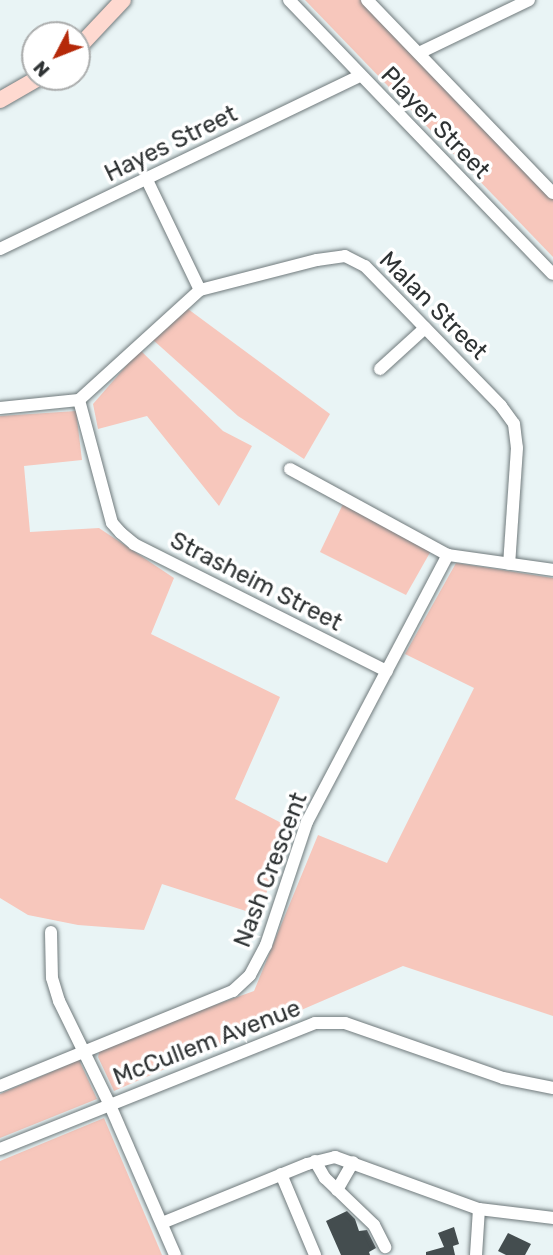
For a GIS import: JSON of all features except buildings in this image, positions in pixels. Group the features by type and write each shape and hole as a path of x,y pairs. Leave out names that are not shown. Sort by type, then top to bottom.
{"main road":[{"path":"91,34 123,0"},
{"path":"0,100 21,88"}],"street":[{"name":"Player Street","path":"289,0 359,76 552,271"},
{"path":"367,0 553,193"},
{"path":"419,53 529,0"},
{"name":"Hayes Street","path":"0,249 359,76"},
{"path":"146,180 200,290"},
{"name":"Malan Street","path":"79,400 200,290 325,258 345,256 365,266 501,405 514,424 517,448 509,564"},
{"path":"380,369 425,328"},
{"path":"0,408 79,400"},
{"name":"Strasheim Street","path":"79,400 113,523 134,544 387,671"},
{"path":"290,469 448,555 553,570"},
{"name":"Nash Crescent","path":"0,1086 233,991 250,975 266,945 307,822 448,555"},
{"path":"51,932 54,988 110,1103 175,1255"},
{"name":"McCullem Avenue","path":"0,1149 296,1028 330,1022 345,1023 503,1078 553,1088"},
{"path":"162,1223 315,1161 335,1157 479,1209 553,1219"},
{"path":"315,1161 337,1189 374,1225 384,1247"},
{"path":"337,1189 353,1162"},
{"path":"281,1174 315,1255"},
{"path":"476,1255 479,1209"}],"shaded area":[{"path":"305,0 360,0 553,198 553,257"},
{"path":"188,309 330,414 304,459 238,416 152,339"},
{"path":"140,350 223,431 252,446 219,506 147,416 98,429 93,404"},
{"path":"76,411 82,460 24,466 30,532 99,528 174,578 151,634 280,697 235,799 291,828 258,915 162,884 144,930 78,925 28,915 0,898 0,416"},
{"path":"343,504 432,549 406,595 320,552"},
{"path":"456,563 553,578 553,1016 403,966 114,1091 98,1057 101,1046 254,991 318,835 387,863 474,688 405,654"},
{"path":"79,1060 97,1099 0,1138 0,1094"},
{"path":"104,1118 162,1255 0,1255 0,1161"}]}
